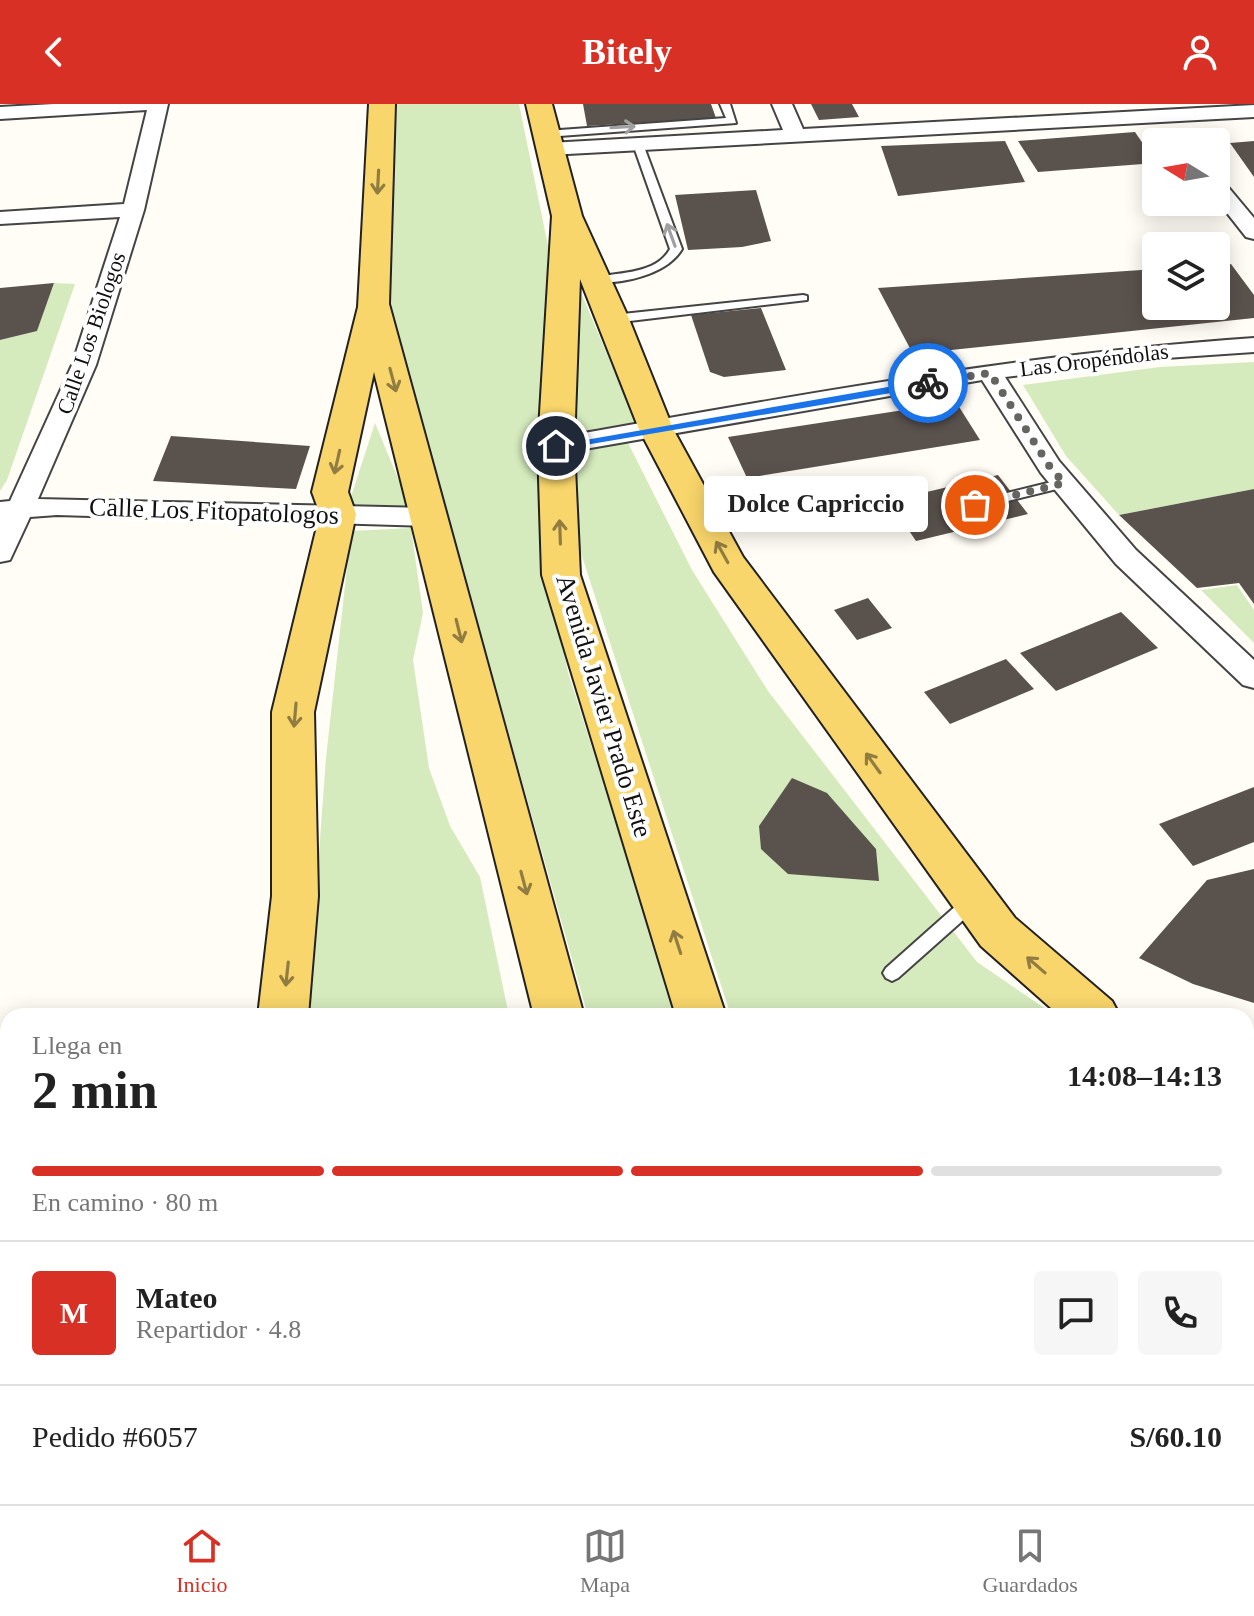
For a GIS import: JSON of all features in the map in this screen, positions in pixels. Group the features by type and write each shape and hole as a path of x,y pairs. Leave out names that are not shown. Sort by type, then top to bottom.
{"main road":[{"path":"284,1008 295,896 293,712 338,514 330,492 373,304 382,104"},
{"name":"Avenida Javier Prado Este","path":"539,104 567,216 556,446 561,575 698,1008"},
{"path":"567,216 613,319 656,429 727,563 998,932 1086,1008"},
{"path":"373,304 557,1008"}],"street":[{"path":"0,113 157,104"},
{"name":"Calle Los Biologos","path":"0,553 10,509 84,365 133,210 157,104"},
{"path":"782,104 795,135"},
{"path":"547,142 638,144 1254,111"},
{"path":"1161,116 1171,128"},
{"path":"1230,202 1254,232"},
{"path":"0,218 133,210"},
{"name":"Las Oropéndolas","path":"556,446 990,373 1151,351 1254,345"},
{"path":"990,373 1050,467 1126,557 1254,677"},
{"name":"Calle Los Fitopatologos","path":"10,509 429,517"}],"lane":[{"path":"547,142 732,121 725,104"},
{"path":"596,280 665,265 676,249 638,144"},
{"path":"613,319 803,298"},
{"path":"975,505 1064,483"},
{"path":"892,973 974,900"}],"green space":[{"path":"393,104 519,104 548,246 540,544 568,672 674,1008 586,1008 386,297"},
{"path":"54,283 75,284 7,480 0,491 0,340 37,331"},
{"path":"579,288 636,422 568,435"},
{"path":"1254,362 1254,489 1119,515 1066,456 1023,385 1160,367"},
{"path":"375,423 409,505 346,512"},
{"path":"628,443 692,570 768,691 977,962 1044,1008 728,1008 579,547 568,453"},
{"path":"411,528 423,613 413,660 429,768 450,826 480,877 507,1008 308,1008 326,758 351,531"},
{"path":"1237,585 1254,610 1254,643 1201,590"}],"building":[{"path":"583,104 711,104 716,118 587,126"},
{"path":"811,104 852,104 859,117 819,120"},
{"path":"1135,132 1142,142 1142,164 1038,172 1018,141"},
{"path":"1005,141 1025,182 898,196 881,146"},
{"path":"1254,141 1254,177 1230,143"},
{"path":"756,190 771,241 742,247 688,250 675,195"},
{"path":"1230,264 1254,295 1254,318 913,354 878,288 1142,270 1142,320 1230,320"},
{"path":"54,283 37,331 0,340 0,288"},
{"path":"761,308 786,370 724,377 710,372 691,315"},
{"path":"956,402 980,440 747,478 728,437"},
{"path":"171,436 310,446 296,489 153,481"},
{"path":"998,475 1028,514 916,541 889,501"},
{"path":"1254,489 1254,604 1239,583 1197,588 1119,515"},
{"path":"868,598 892,628 857,640 834,610"},
{"path":"1121,612 1158,648 1056,691 1020,653"},
{"path":"1006,659 1034,689 950,724 924,692"},
{"path":"792,778 827,793 876,849 879,881 788,874 761,849 759,826"},
{"path":"1254,787 1254,842 1193,866 1159,824"},
{"path":"1254,869 1254,1003 1193,984 1139,958 1207,880"}],"way so far":[{"path":"928,383 990,373 1050,467 1064,483 975,505"}],"place":[{"name":"Dolce Capriccio","path":"975,505"}],"route":[{"path":"556,446 928,383"}]}
